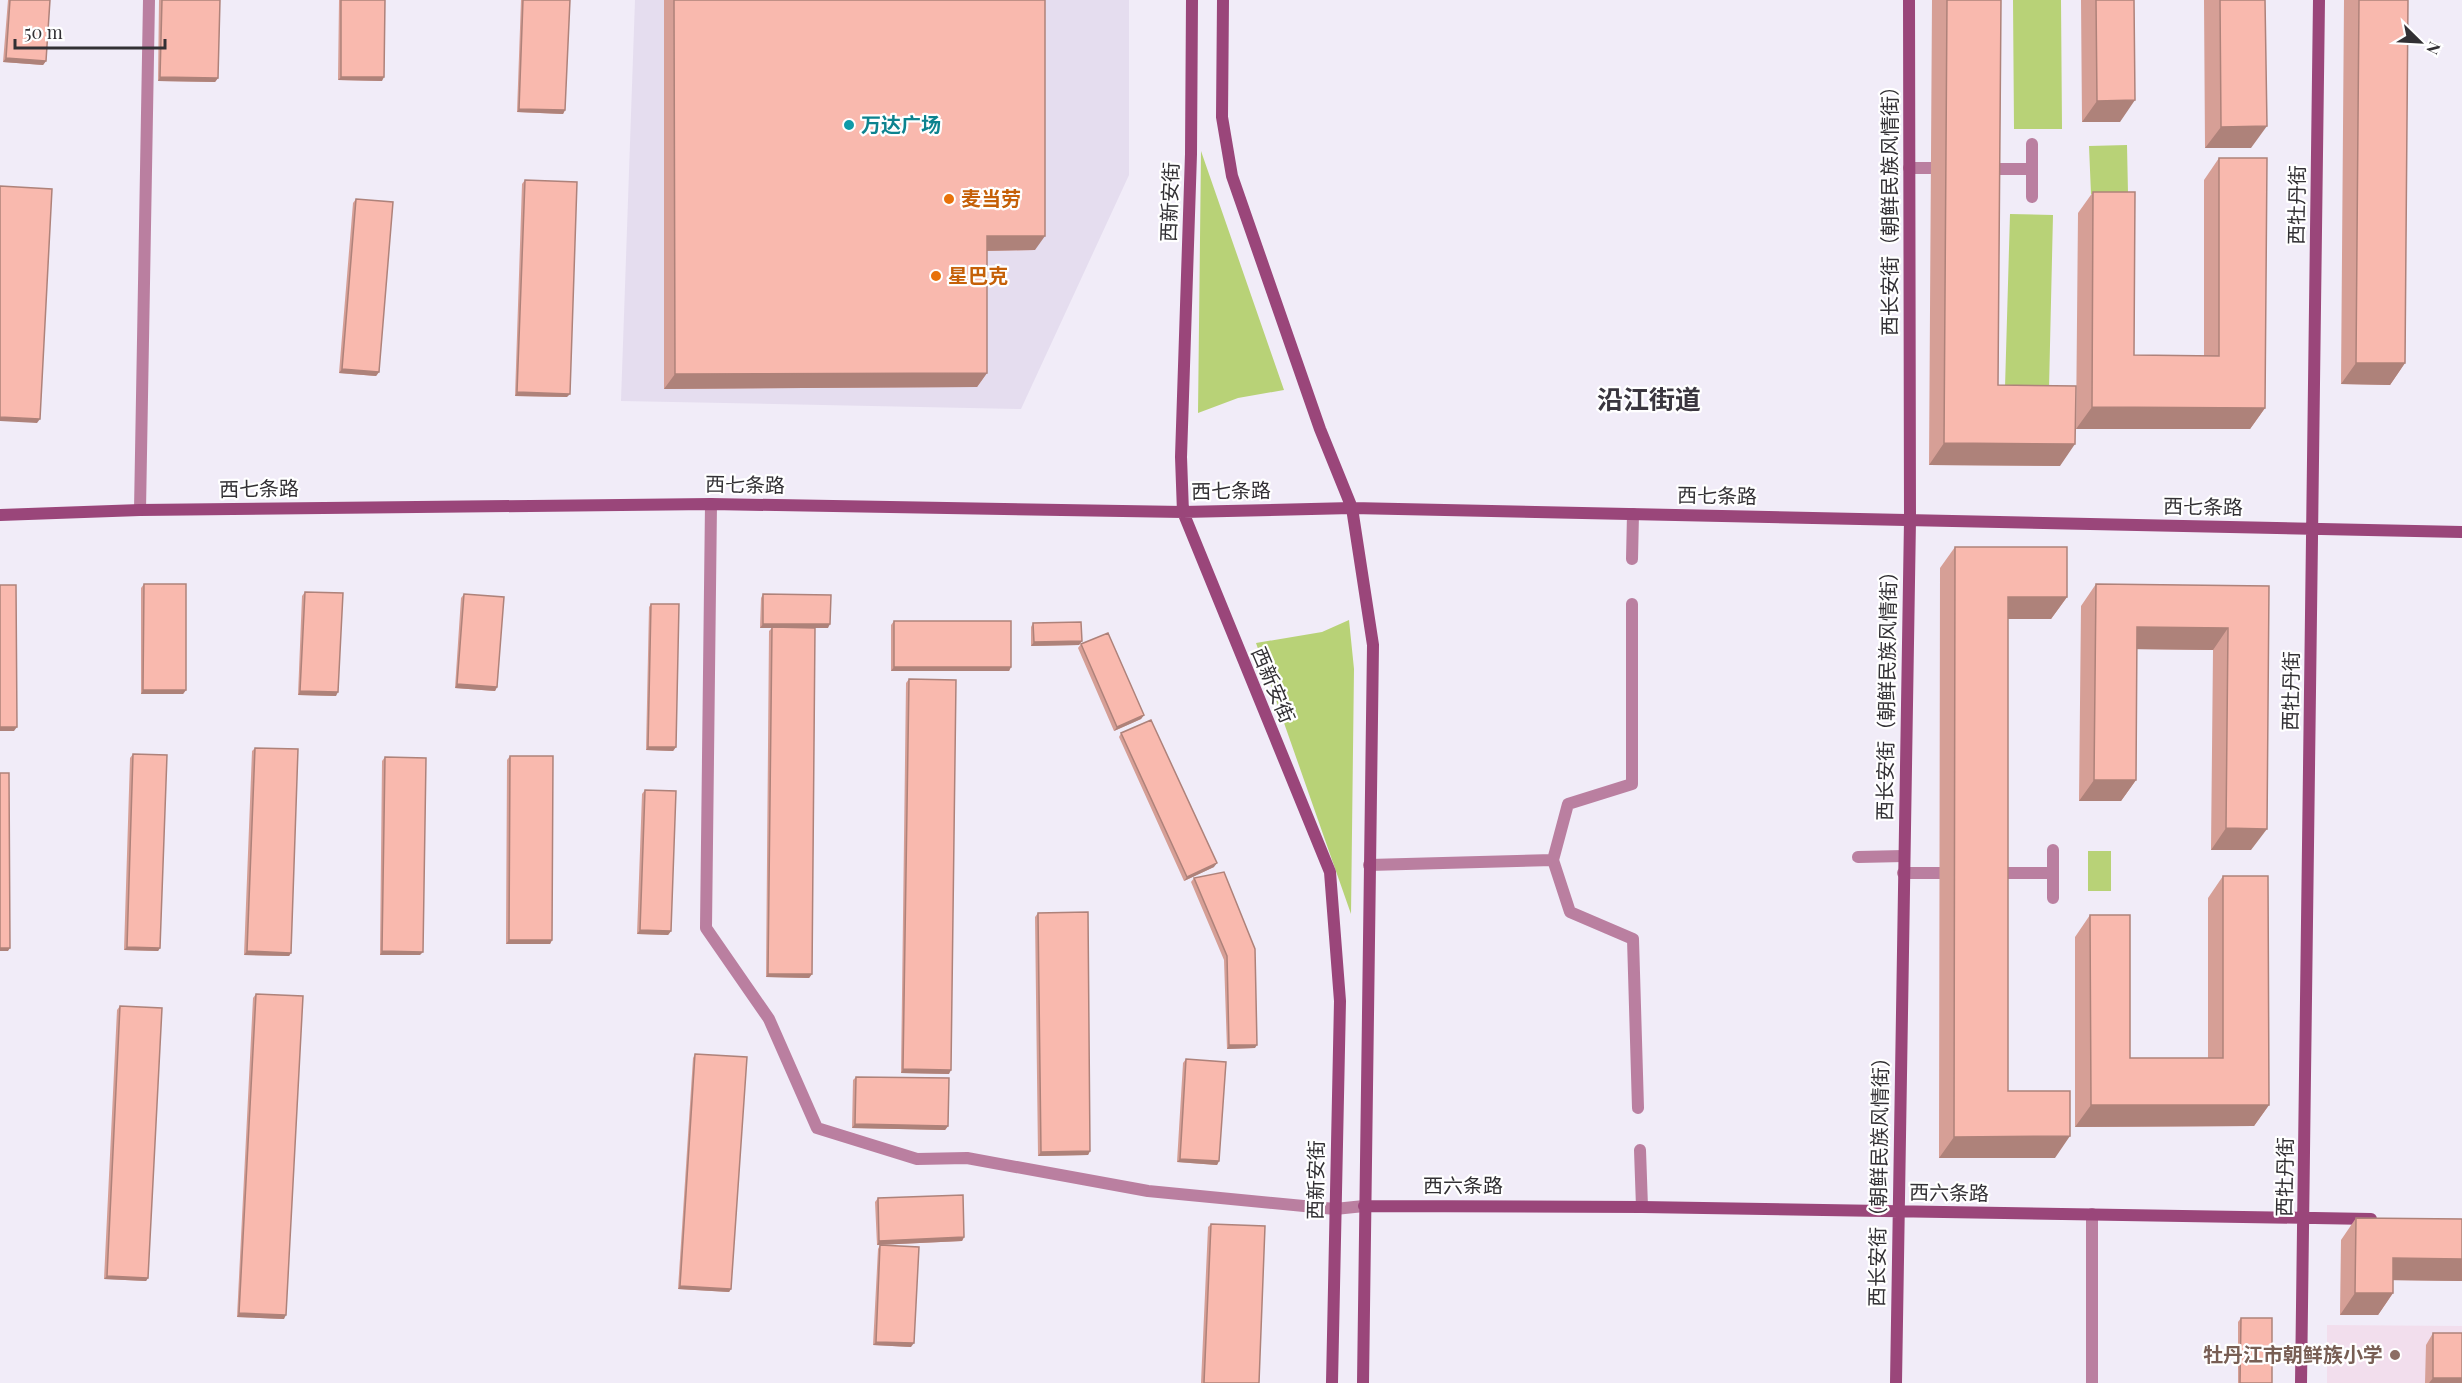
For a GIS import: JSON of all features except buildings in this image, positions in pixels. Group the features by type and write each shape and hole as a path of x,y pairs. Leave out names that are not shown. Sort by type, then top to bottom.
{"street":[{"path":"140,510 149,0"},
{"name":"西新安街","path":"1192,0 1191,154 1181,456 1183,512 1330,872 1340,1001 1332,1383"},
{"path":"1223,0 1222,117 1233,176 1320,429 1352,508 1373,645 1363,1383"},
{"name":"西长安街（朝鲜民族风情街）","path":"1896,1383 1910,520 1910,0"},
{"name":"西牡丹街","path":"2301,1383 2319,0"},
{"path":"2032,144 2032,197"},
{"path":"1909,168 1933,168"},
{"path":"1988,169 2032,169"},
{"path":"711,504 706,928 769,1019 817,1128 917,1159 967,1158 1148,1191 1335,1209 1364,1206"},
{"name":"西七条路","path":"0,515 140,510 711,504 1183,512 1352,508 2462,532"},
{"path":"1632,559 1633,514"},
{"path":"1632,604 1632,784 1568,804 1552,860 1570,912 1633,939 1638,1108"},
{"path":"2053,850 2053,898"},
{"path":"1858,857 1904,856"},
{"path":"1369,865 1552,860"},
{"path":"1904,873 2053,873"},
{"path":"1640,1150 1642,1207"},
{"name":"西六条路","path":"1364,1206 1642,1207 2383,1219"},
{"path":"2092,1214 2092,1383"}],"shaded area":[{"name":"万达广场","path":"635,0 1129,0 1129,175 1021,409 621,401"},
{"name":"牡丹江市朝鲜族小学","path":"2327,1325 2462,1326 2462,1383 2327,1383"}],"green space":[{"path":"2013,0 2061,0 2062,129 2014,129"},
{"path":"2127,145 2128,193 2091,194 2089,146"},
{"path":"1201,151 1284,390 1238,398 1198,413"},
{"path":"2010,214 2053,215 2049,389 2005,388"},
{"path":"1349,620 1354,669 1351,914 1256,643 1322,632"},
{"path":"2088,851 2111,851 2111,891 2088,891"}],"place":[{"name":"万达广场","path":"849,125"},
{"name":"麦当劳","path":"949,199"},
{"name":"星巴克","path":"936,276"},
{"name":"牡丹江市朝鲜族小学","path":"2395,1355"}],"district":[{"name":"沿江街道","path":"1649,400"}]}
